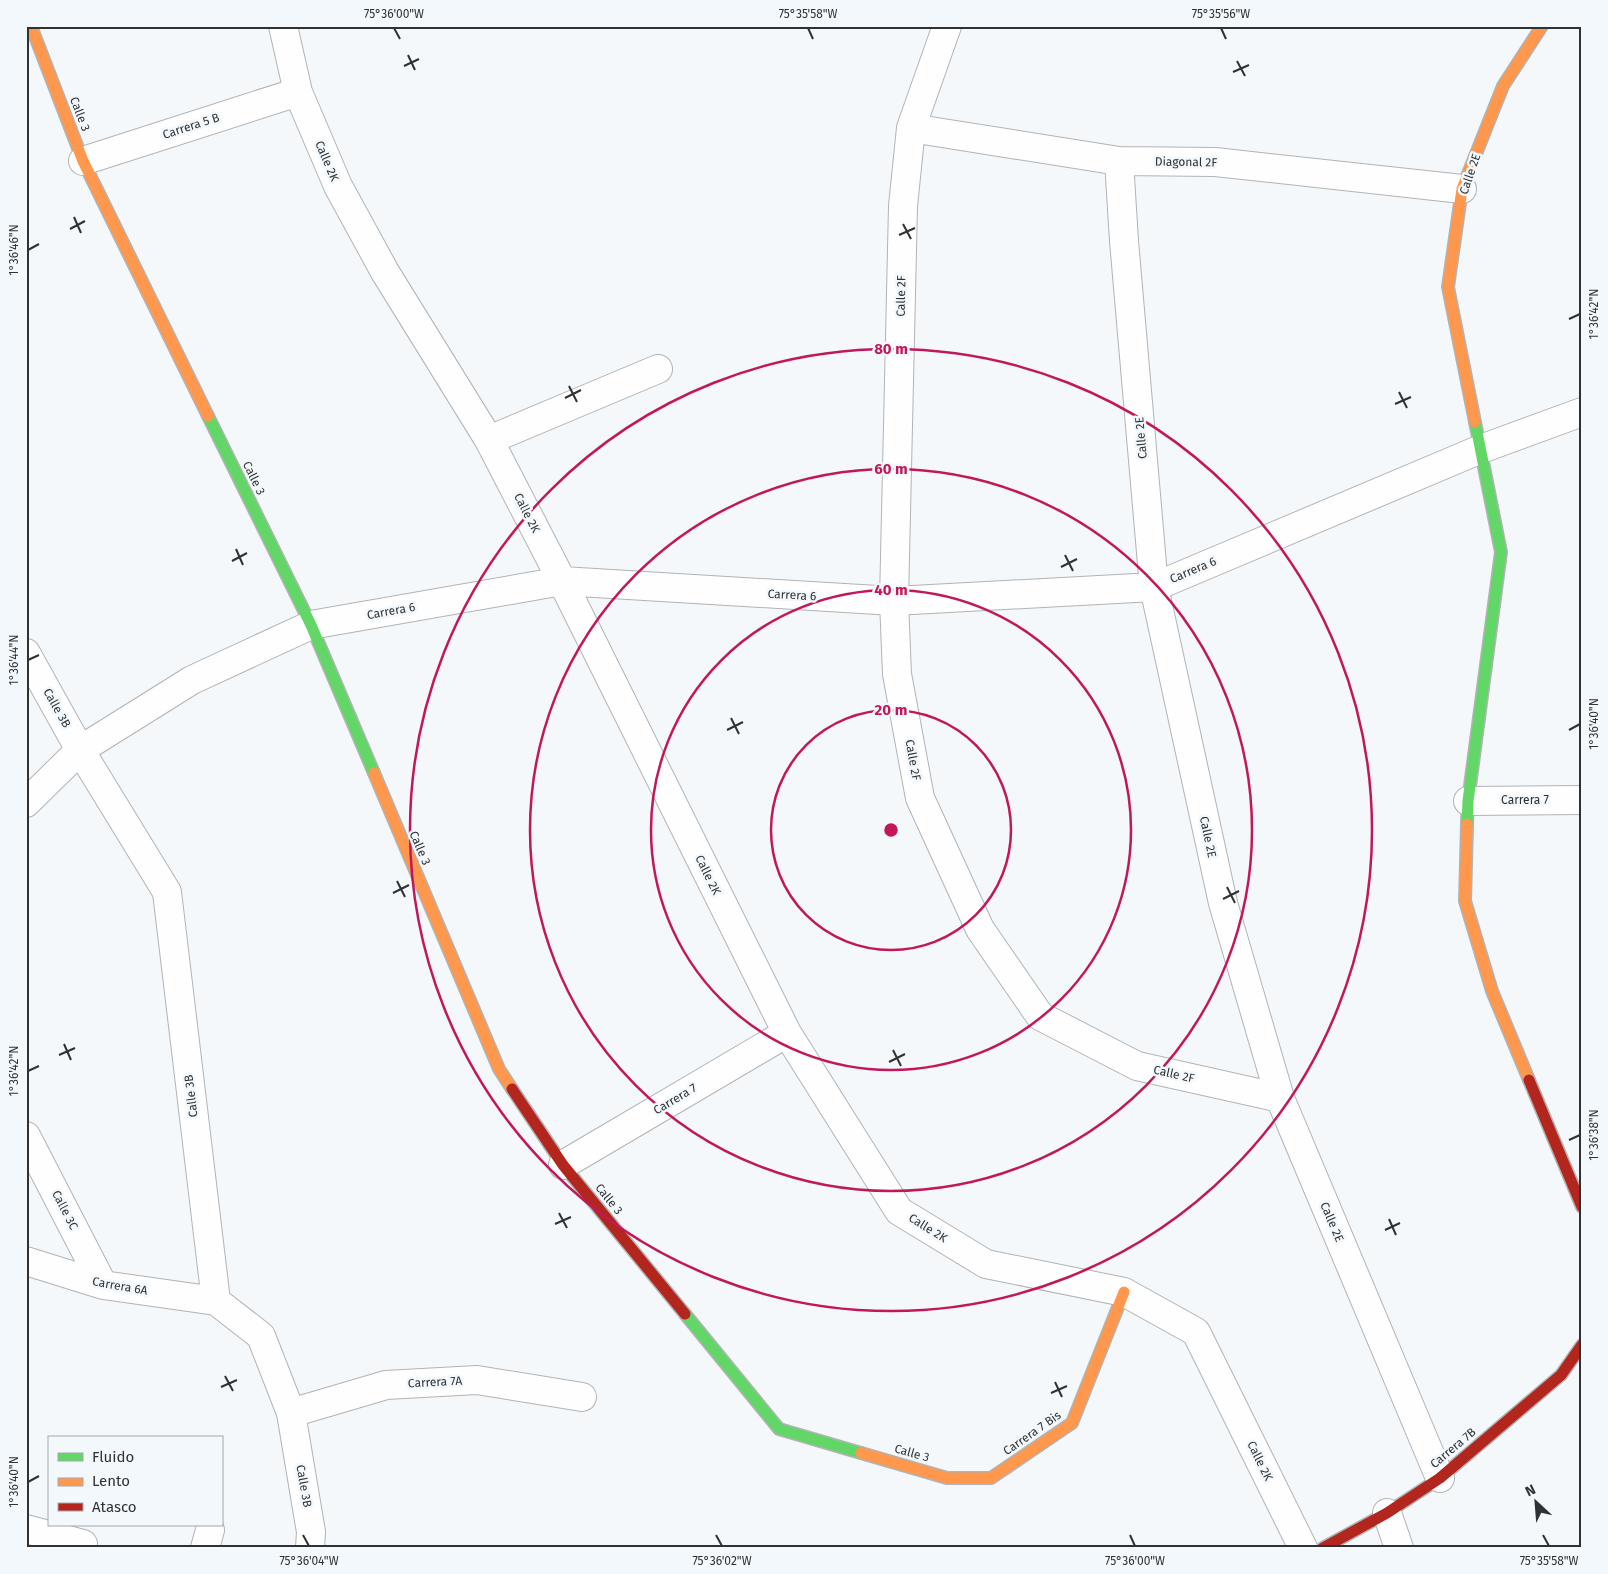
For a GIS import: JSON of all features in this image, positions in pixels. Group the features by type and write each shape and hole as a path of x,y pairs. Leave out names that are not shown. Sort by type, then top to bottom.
{"street":[{"name":"Calle 3","path":"32,26 83,161 311,625 499,1070 563,1165 779,1429 947,1478 991,1478"},
{"name":"Calle 2K","path":"283,26 298,92 338,186 386,272 489,440 562,581 787,1033 900,1211 986,1264 1124,1292 1196,1332 1303,1548"},
{"name":"Calle 2F","path":"948,26 911,128 903,206 894,601 897,674 920,798 980,929 1040,1016 1137,1066 1280,1098"},
{"name":"Calle 2E","path":"1542,26 1503,86 1462,189 1448,287 1501,552 1468,801 1465,901 1492,991 1582,1207"},
{"name":"Carrera 5 B","path":"83,161 298,92"},
{"name":"Diagonal 2F","path":"911,128 1118,161 1215,162 1462,189"},
{"name":"Calle 2E","path":"1118,161 1154,587 1222,903 1280,1098 1440,1478"},
{"path":"489,440 658,368"},
{"name":"Carrera 6","path":"26,803 80,750 192,680 311,625 562,581 894,601 1154,587 1480,449 1582,412"},
{"name":"Calle 3B","path":"26,653 80,750 167,892 216,1301 261,1336 291,1413 311,1532 310,1548"},
{"name":"Carrera 7","path":"1468,801 1582,800"},
{"name":"Carrera 7","path":"563,1165 787,1033"},
{"name":"Calle 3C","path":"26,1136 103,1285"},
{"name":"Carrera 6A","path":"26,1261 103,1285 216,1301"},
{"name":"Carrera 7 Bis","path":"991,1478 1072,1423 1124,1292"},
{"name":"Carrera 7B","path":"1323,1548 1387,1513 1440,1478 1561,1375 1582,1345"},
{"name":"Carrera 7A","path":"291,1413 386,1385 477,1380 582,1397"},
{"path":"1387,1513 1399,1548"},
{"path":"26,1529 82,1546"}],"traffic: fast":[{"path":"208,416 311,625 374,773"},
{"path":"1467,824 1468,801 1501,552 1475,422"},
{"path":"685,1314 779,1429 861,1453"}],"traffic: slow":[{"path":"31,26 83,161 208,416"},
{"path":"1475,422 1448,287 1462,189 1503,86 1542,26"},
{"path":"374,773 499,1069 512,1089"},
{"path":"1467,824 1465,901 1492,991 1529,1080"},
{"path":"861,1453 947,1478 991,1478 1072,1423 1124,1292"}],"traffic: jam":[{"path":"1529,1080 1582,1207"},
{"path":"512,1089 563,1165 685,1314"},
{"path":"1323,1548 1387,1513 1440,1478 1561,1375 1582,1345"}]}
